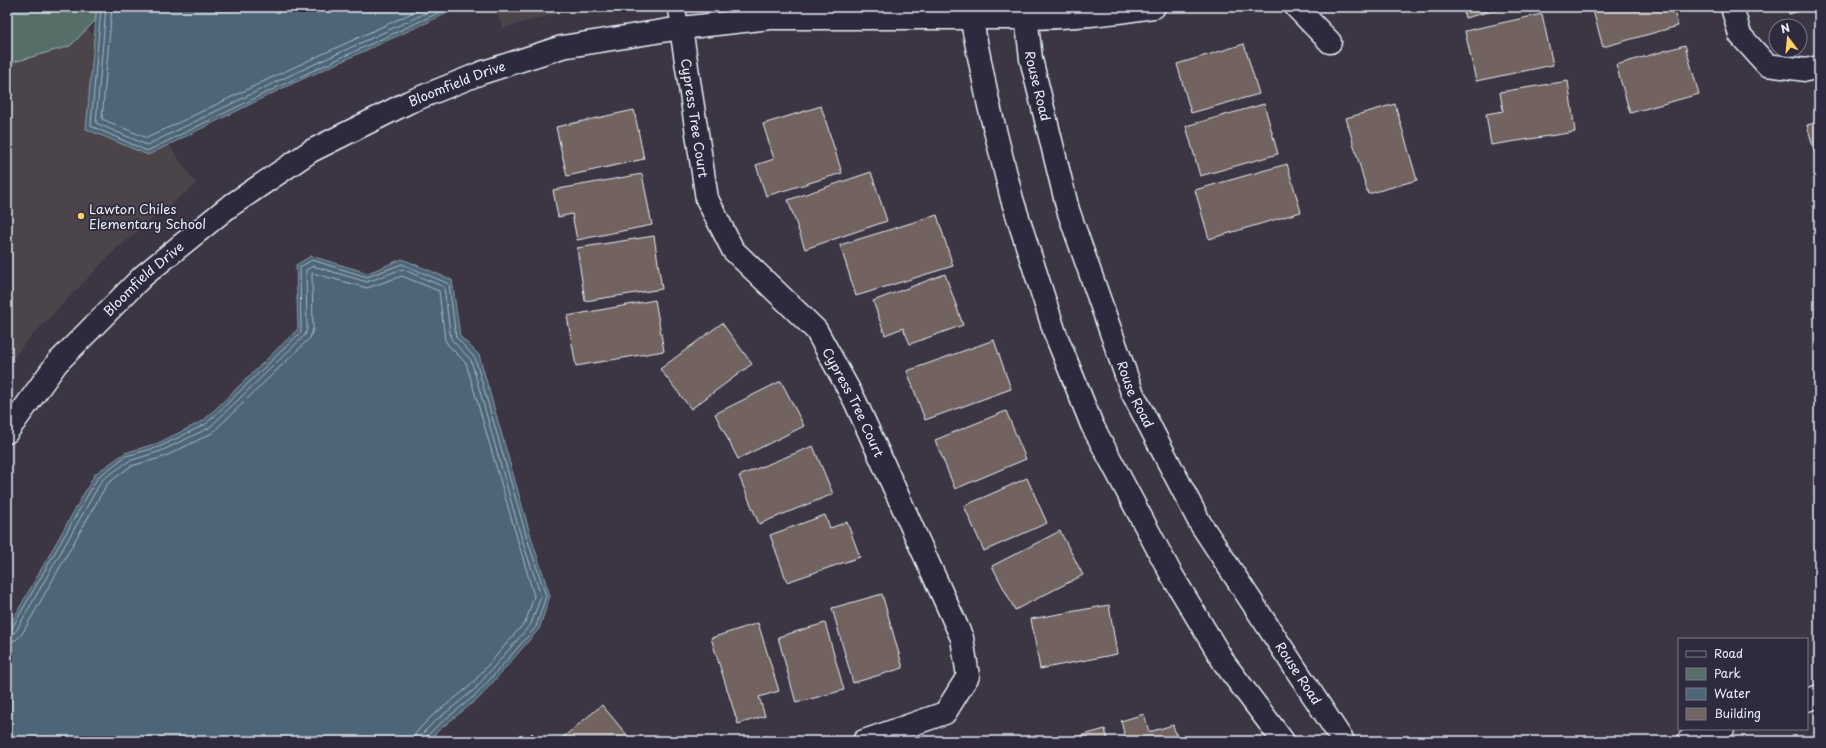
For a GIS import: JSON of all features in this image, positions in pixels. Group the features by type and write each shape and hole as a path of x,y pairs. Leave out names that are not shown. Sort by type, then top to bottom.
{"main road":[{"name":"Bloomfield Drive","path":"7,432 57,363 142,276 227,208 311,151 409,102 481,73 562,47 678,17 771,18 970,12 1026,13 1055,18 1115,13 1154,7"},
{"path":"1296,7 1330,42"},
{"path":"1732,7 1740,35 1768,65 1806,70 1819,67"},
{"path":"970,12 989,106 1012,200 1055,333 1092,424 1170,572 1221,658 1283,741"},
{"name":"Rouse Road","path":"1026,13 1031,59 1068,210 1132,392 1200,523 1343,741"},
{"name":"Cypress Tree Court","path":"678,17 707,199 733,250 816,330 855,401 962,638 968,676 945,713 864,741"},
{"path":"1808,700 1819,696"},
{"path":"1688,741 1720,730"}],"shaded area":[{"name":"Lawton Chiles Elementary School","path":"7,7 74,7 196,184 116,249 24,344 7,367"},
{"path":"495,7 581,7 503,28"}],"green space":[{"path":"7,7 97,7 95,21 70,46 7,64"}],"water":[{"path":"97,7 461,7 283,88 148,155 86,129"},
{"path":"311,256 368,273 402,259 452,280 460,336 479,355 531,537 550,596 539,629 480,697 440,729 428,741 7,741 7,630 95,474 125,453 158,443 203,421 298,329 296,265"}],"building":[{"path":"1463,7 1507,7 1465,18"},
{"path":"1592,7 1673,7 1678,26 1603,47"},
{"path":"1787,7 1814,7 1789,14"},
{"path":"1542,14 1553,65 1476,81 1465,31"},
{"path":"1244,44 1259,94 1191,113 1177,64"},
{"path":"1685,45 1699,94 1630,113 1616,65"},
{"path":"1568,81 1575,132 1491,145 1486,114 1503,111 1500,92"},
{"path":"1264,104 1278,154 1200,176 1186,126"},
{"path":"1395,104 1417,180 1368,194 1346,118"},
{"path":"821,106 842,173 766,196 756,165 774,159 763,124"},
{"path":"634,110 644,159 567,176 556,127"},
{"path":"1819,122 1819,169 1807,125"},
{"path":"1287,164 1301,212 1209,239 1195,190"},
{"path":"871,172 887,221 805,249 788,200"},
{"path":"642,174 652,225 577,240 572,214 558,217 553,190"},
{"path":"937,215 953,266 856,296 840,245"},
{"path":"654,236 662,289 585,301 577,248"},
{"path":"945,274 963,325 910,344 903,328 885,335 873,301"},
{"path":"655,300 664,351 576,366 567,316"},
{"path":"722,323 752,364 691,409 660,369"},
{"path":"994,340 1011,389 925,420 907,371"},
{"path":"781,381 804,426 738,459 715,414"},
{"path":"1006,411 1026,459 955,489 935,440"},
{"path":"813,446 833,494 759,524 739,476"},
{"path":"1027,478 1047,523 984,551 964,506"},
{"path":"825,515 830,528 847,522 860,557 787,582 770,535"},
{"path":"1060,531 1083,575 1015,610 992,566"},
{"path":"882,594 903,668 853,683 832,608"},
{"path":"1109,605 1117,654 1040,669 1031,619"},
{"path":"758,623 779,691 759,697 765,716 738,724 711,638"},
{"path":"825,623 844,690 796,703 778,637"},
{"path":"602,705 632,741 563,741 561,739"},
{"path":"1144,714 1149,732 1173,725 1178,741 1126,741 1121,721"},
{"path":"1105,729 1108,741 1062,741"},
{"path":"532,733 540,741 524,741"}],"place":[{"name":"Lawton Chiles Elementary School","path":"81,216"}]}
